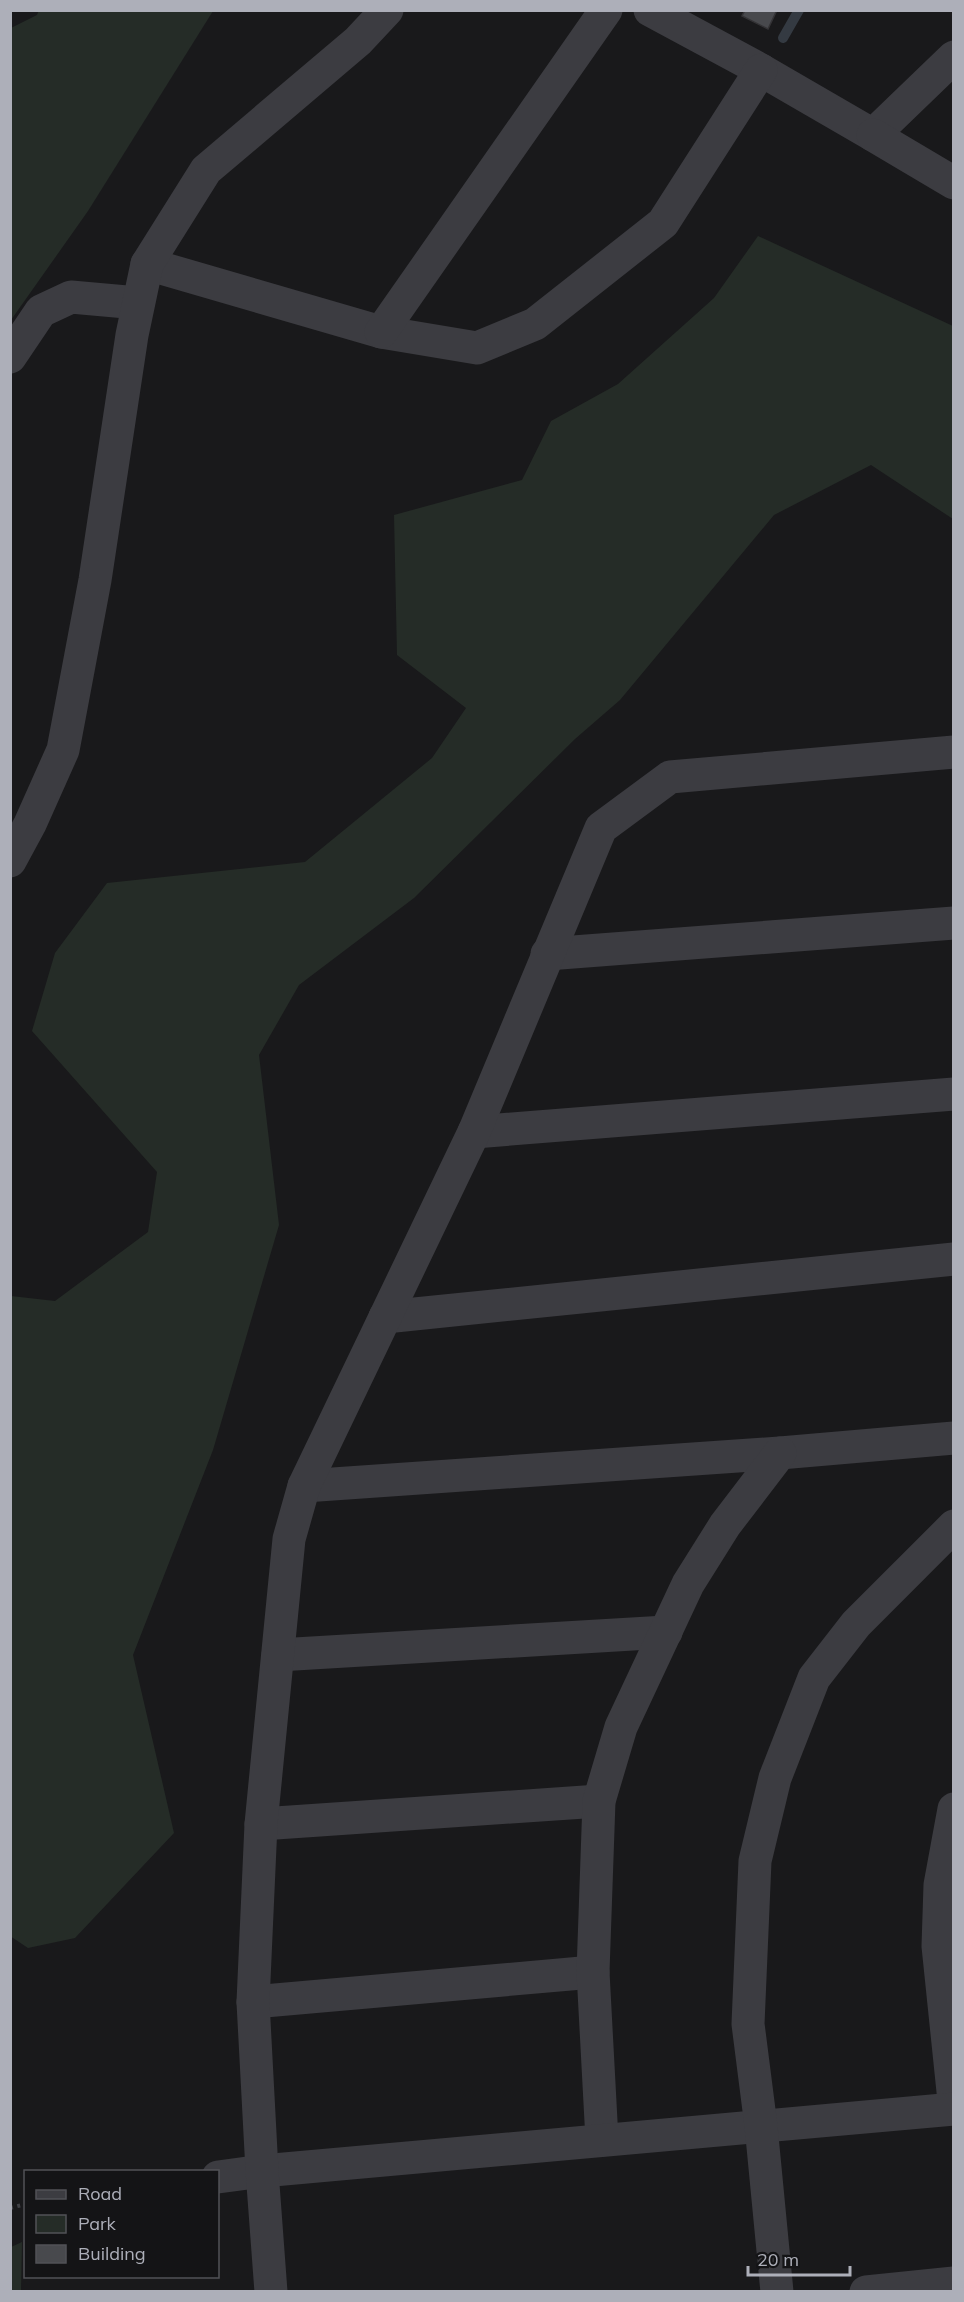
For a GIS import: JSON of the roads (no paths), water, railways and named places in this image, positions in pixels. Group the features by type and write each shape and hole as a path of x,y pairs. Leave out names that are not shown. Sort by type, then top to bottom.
{"street":[{"path":"10,861 20,821 63,750 95,580 132,335 147,264 206,170 358,41 387,10"},
{"path":"381,332 606,10"},
{"path":"650,10 761,70 954,183"},
{"path":"873,135 954,57"},
{"path":"147,264 381,332 477,348 535,324 663,223 761,70"},
{"path":"10,357 41,311 71,297 138,303"},
{"path":"272,2292 262,2171 253,2002 261,1824 289,1539 304,1486 474,1132 601,828 670,777 954,752"},
{"path":"547,954 954,922"},
{"path":"474,1132 954,1094"},
{"path":"385,1317 954,1259"},
{"path":"304,1486 780,1453 954,1438"},
{"path":"602,2140 593,1972 599,1802 621,1727 688,1584 719,1535 780,1453"},
{"path":"777,2292 761,2126 748,2024 755,1861 775,1778 813,1678 856,1624 954,1526"},
{"path":"278,1655 666,1632"},
{"path":"261,1824 599,1802"},
{"path":"954,1809 940,1885 938,1946 954,2101"},
{"path":"253,2002 593,1972"},
{"path":"219,2177 262,2171 954,2109"},
{"path":"866,2292 954,2283"}],"waterway":[{"path":"783,38 799,10"}]}
